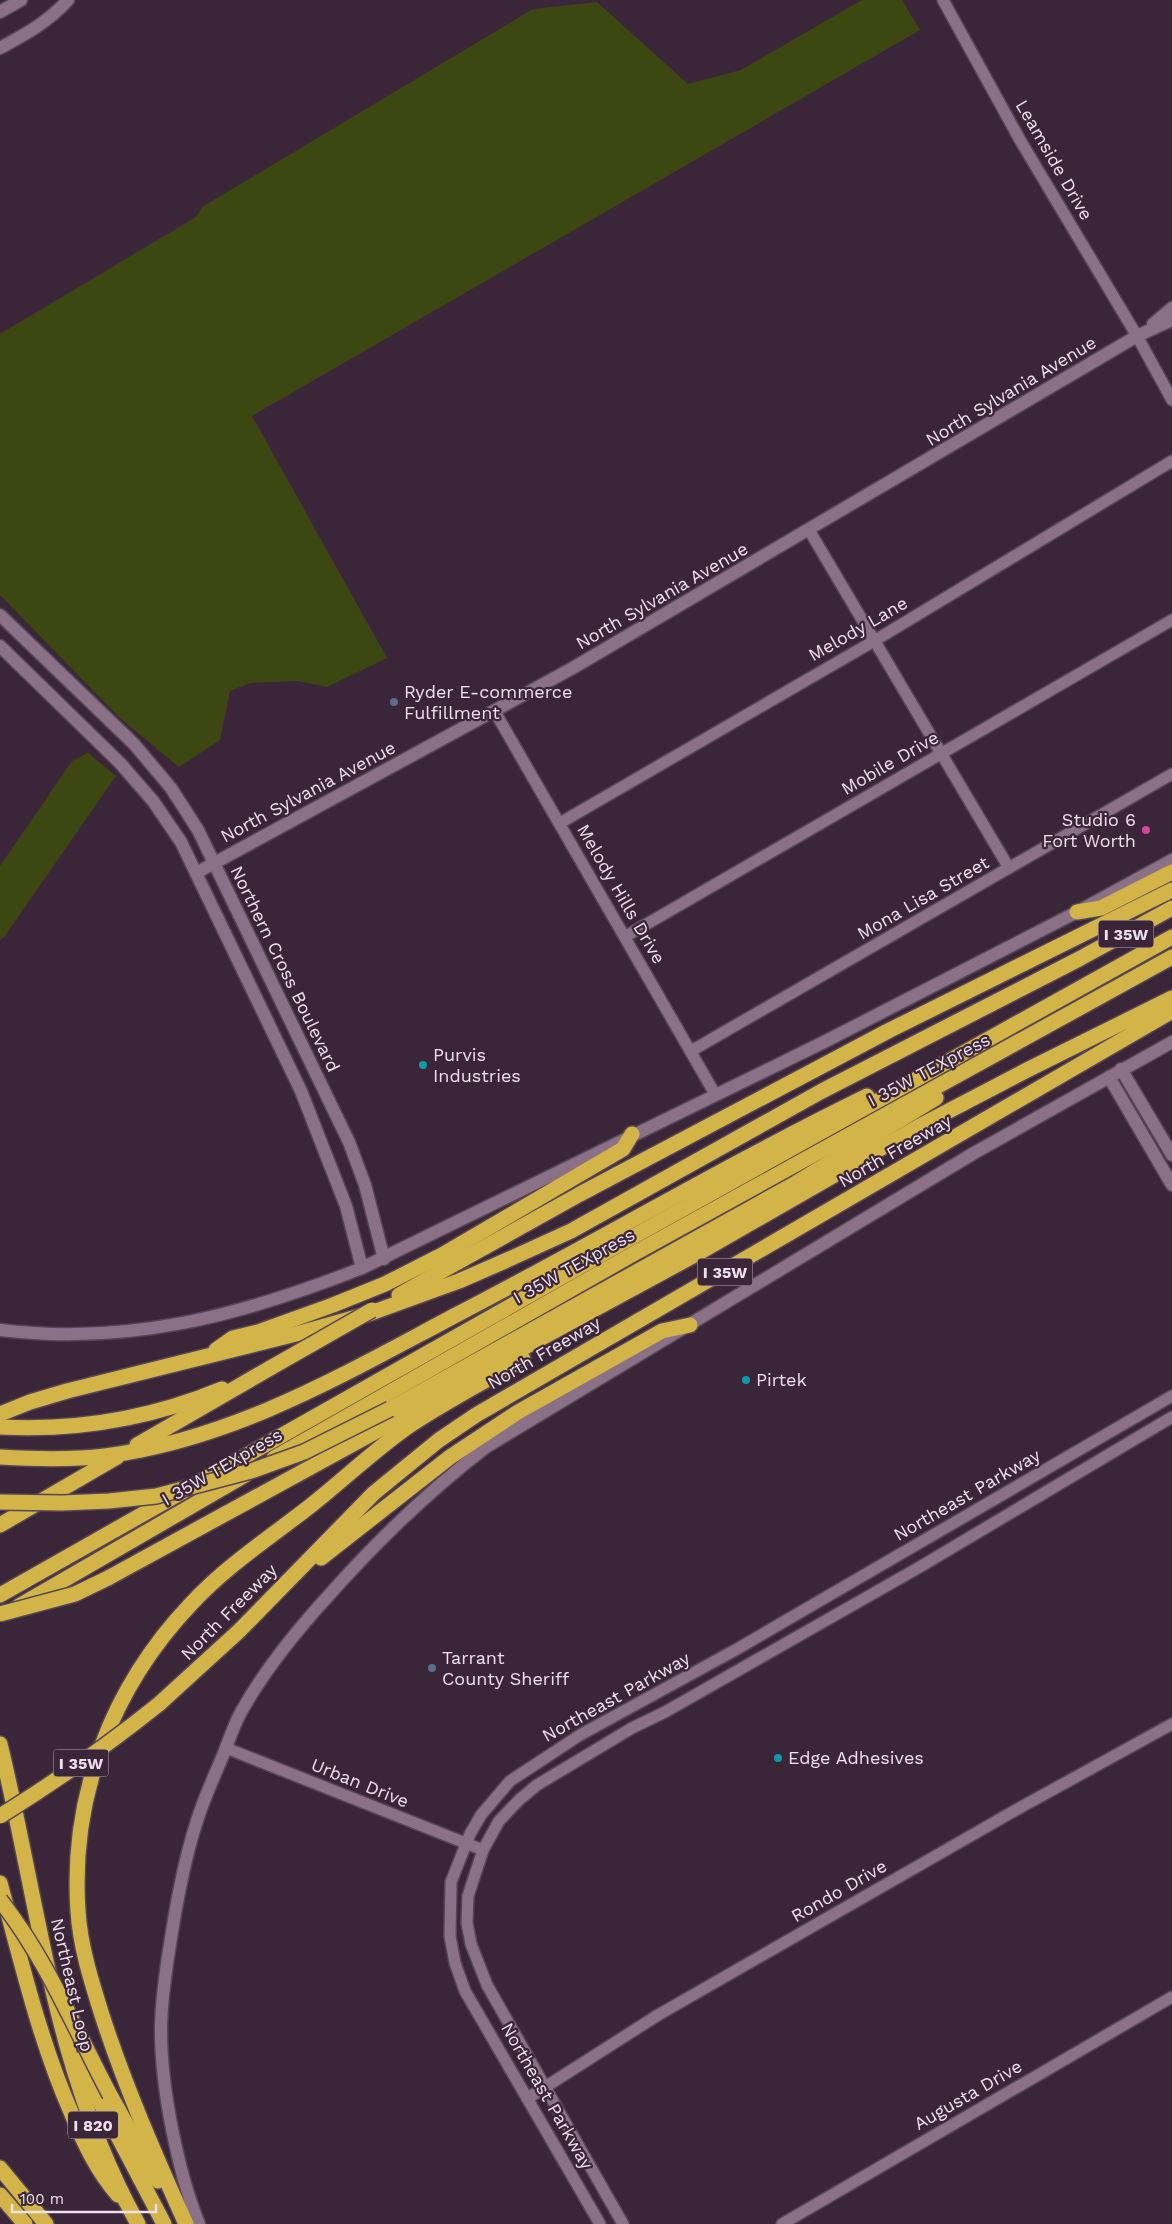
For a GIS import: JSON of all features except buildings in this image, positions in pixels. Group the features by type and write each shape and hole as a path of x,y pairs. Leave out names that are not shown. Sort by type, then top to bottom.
{"highway":[{"path":"1077,912 1101,908 1172,872"},
{"path":"0,1525 272,1367 580,1194 896,1027 1172,890"},
{"name":"I 35W","path":"0,1414 30,1402 67,1391 371,1313 459,1281 514,1258 571,1231 822,1091 1070,964 1172,908"},
{"name":"I 35W TEXpress","path":"0,1595 133,1518 1172,937"},
{"name":"I 35W TEXpress","path":"0,1616 414,1378 847,1135 1172,957"},
{"path":"0,1502 109,1502 156,1496 251,1471 304,1452 390,1409 796,1184 928,1103 1101,1004 1110,992"},
{"path":"0,1616 75,1594 108,1578 389,1425 468,1378 612,1300 918,1128 1027,1070 1172,998"},
{"name":"North Freeway","path":"0,1816 50,1785 160,1704 239,1630 381,1487 439,1440 476,1415 1172,1011"},
{"path":"0,1457 55,1458 104,1456 174,1442 233,1425 314,1390 492,1297 782,1138 898,1081 927,1073"},
{"path":"208,1356 233,1338 258,1332 333,1305 385,1284 442,1255 623,1149 632,1134"},
{"path":"186,2224 108,2036 93,1986 78,1912 79,1841 84,1807 90,1780 118,1704 136,1672 164,1635 192,1602 224,1573 339,1484 406,1428 595,1316 612,1300"},
{"path":"303,1565 324,1556 450,1457 518,1412 662,1331 690,1325"},
{"path":"0,1427 74,1426 146,1414 220,1390 272,1367"},
{"name":"Northeast Loop","path":"0,1744 53,1998 64,2041 83,2101 128,2207 138,2224"},
{"path":"0,1883 38,2025 54,2074 77,2126 104,2178 128,2207"},
{"path":"0,1900 17,1922 35,1951 110,2095 182,2224"},
{"path":"53,1998 81,2067 164,2224"},
{"path":"0,2168 46,2224"},
{"path":"0,2194 25,2224"}],"main road":[{"path":"0,12 21,0"},
{"path":"0,48 36,28 53,16 68,0"},
{"name":"North Sylvania Avenue","path":"1137,336 1172,308"},
{"name":"North Sylvania Avenue","path":"196,873 495,712 810,530 1137,336 1172,320"},
{"name":"Northern Cross Boulevard","path":"0,615 134,744 171,788 198,830 349,1142 365,1185 384,1258"},
{"path":"0,646 120,763 153,801 181,842 280,1046 331,1164 346,1206 362,1268"},
{"path":"0,1330 33,1334 134,1332 241,1310 313,1288 384,1258 632,1134 824,1042 1077,912 1172,860"},
{"path":"280,1046 300,1039"},
{"path":"199,2224 169,2108 161,2031 166,1969 176,1910 195,1826 241,1713 286,1645 362,1558 416,1504 486,1447 966,1158 1172,1042"},
{"path":"1122,1070 1172,1156"},
{"path":"1109,1076 1172,1185"}],"street":[{"name":"Leamside Drive","path":"943,0 1020,140 1137,336 1172,400"},
{"name":"Melody Lane","path":"560,823 874,641 1172,461"},
{"path":"810,530 1009,868"},
{"name":"Mobile Drive","path":"626,936 1172,620"},
{"name":"Melody Hills Drive","path":"495,712 626,936 715,1094"},
{"name":"Mona Lisa Street","path":"691,1051 1172,774"},
{"name":"Northeast Parkway","path":"600,2224 465,1991 455,1963 450,1936 451,1882 466,1844 481,1815 510,1781 580,1735 653,1696 818,1602 1064,1460 1108,1431 1172,1396"},
{"name":"Northeast Parkway","path":"623,2224 544,2089 487,1986 471,1944 467,1923 468,1896 483,1850 499,1821 519,1800 538,1785 632,1728 665,1712 926,1564 1172,1417"},
{"path":"1108,1431 1120,1449"},
{"path":"818,1602 827,1619"},
{"path":"653,1696 665,1712"},
{"name":"Rondo Drive","path":"528,2098 658,2015 1014,1811 1172,1724"},
{"name":"Urban Drive","path":"226,1748 483,1850"},
{"name":"Augusta Drive","path":"782,2224 1172,1997"}],"green space":[{"path":"862,0 902,0 920,30 252,416 387,658 327,687 298,681 250,683 230,691 220,740 179,767 120,718 0,595 0,334 196,217 202,207 533,9 597,2 688,84 741,70"},
{"path":"88,753 116,776 4,937 0,940 0,866 72,761"}],"place":[{"name":"Ryder E-commerce Fulfillment","path":"394,702"},
{"name":"Studio 6 Fort Worth","path":"1146,830"},
{"name":"Purvis Industries","path":"423,1065"},
{"name":"Pirtek","path":"746,1380"},
{"name":"Tarrant County Sheriff","path":"432,1668"},
{"name":"Edge Adhesives","path":"778,1758"}]}
